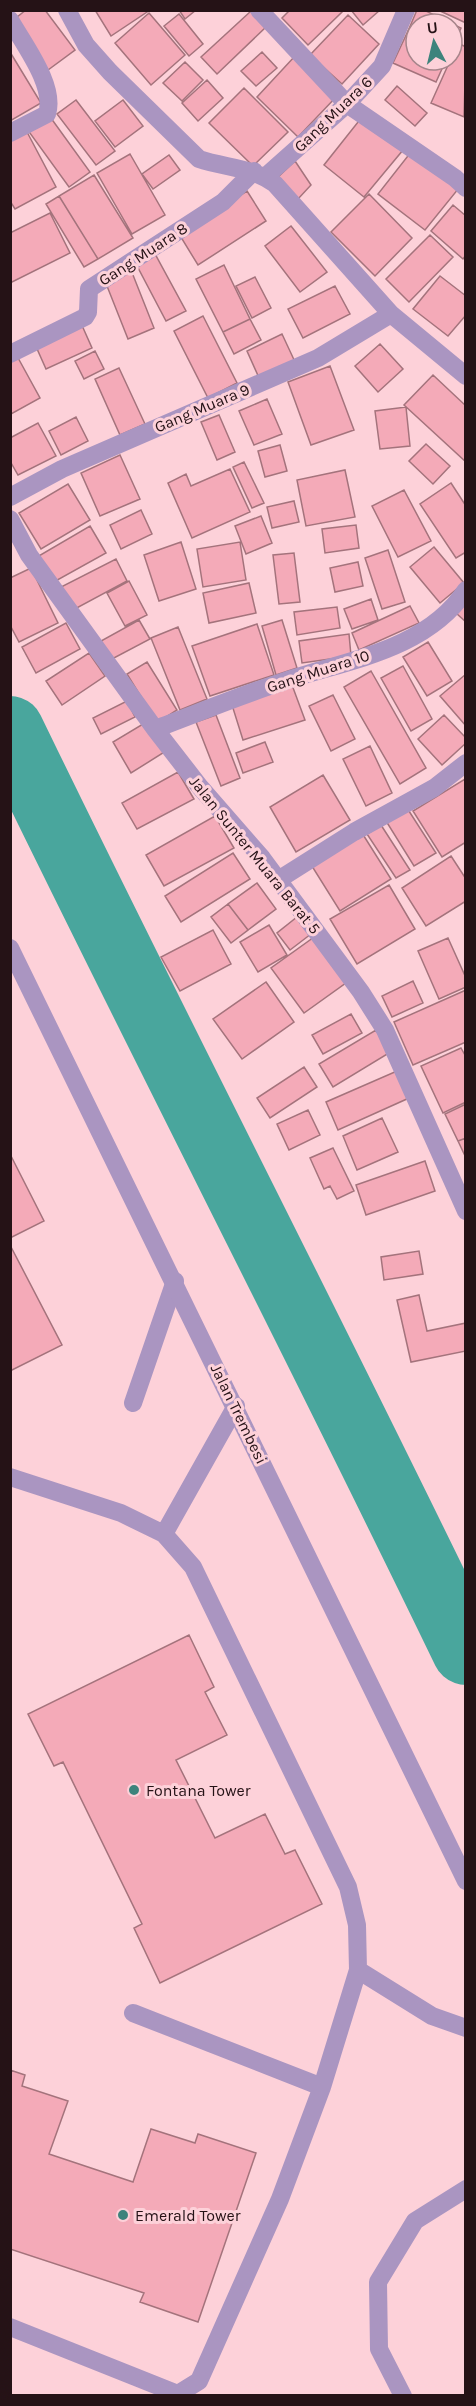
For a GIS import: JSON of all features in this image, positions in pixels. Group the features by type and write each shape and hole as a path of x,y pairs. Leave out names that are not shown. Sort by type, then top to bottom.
{"street":[{"path":"67,10 92,52 199,159 218,166 260,174 391,314 465,376"},
{"path":"259,10 347,104 465,185"},
{"name":"Gang Muara 6","path":"260,174 347,104 382,66 406,10"},
{"path":"10,20 48,88 51,102 47,114 10,133"},
{"name":"Gang Muara 8","path":"10,354 85,317 88,312 90,289 224,202 260,174"},
{"name":"Gang Muara 9","path":"10,497 62,469 318,358 391,314"},
{"name":"Jalan Sunter Muara Barat 5","path":"10,519 29,555 155,729 200,788 278,880 361,992 385,1030 465,1211"},
{"name":"Gang Muara 10","path":"155,729 284,681 397,646 423,631 465,590"},
{"path":"278,880 354,832 434,788 465,763"},
{"name":"Jalan Trembesi","path":"10,948 175,1281 465,1881"},
{"path":"133,1403 175,1281"},
{"path":"164,1534 236,1407"},
{"path":"10,1477 121,1513 164,1534 193,1567 348,1887 357,1925 358,1970 322,2087 280,2199 199,2381 178,2394 10,2327"},
{"path":"358,1970 432,2016 465,2028"},
{"path":"133,2013 322,2087"},
{"path":"403,2396 379,2349 378,2282 415,2221 465,2189"}],"building":[{"path":"26,10 45,10 75,50 48,70 12,21"},
{"path":"95,10 150,10 111,36"},
{"path":"179,10 196,10 185,19"},
{"path":"290,10 341,10 342,12 308,45 282,18"},
{"path":"351,10 380,10 363,25"},
{"path":"438,10 466,10 466,23 464,22 464,12"},
{"path":"251,11 266,27 217,74 201,57"},
{"path":"149,13 185,55 151,85 115,43"},
{"path":"179,14 203,44 189,56 164,26"},
{"path":"348,15 379,44 342,84 310,55"},
{"path":"404,40 404,68 393,63"},
{"path":"464,46 466,47 464,117 431,103 445,72 464,72"},
{"path":"10,52 41,103 10,121"},
{"path":"262,52 277,68 256,86 241,71"},
{"path":"295,56 337,96 298,137 257,97"},
{"path":"185,62 203,80 182,101 163,83"},
{"path":"413,72 441,72 436,82"},
{"path":"207,80 223,98 198,121 182,103"},
{"path":"397,86 427,113 415,126 385,100"},
{"path":"244,88 288,132 253,166 209,123"},
{"path":"76,100 115,151 96,165 57,114"},
{"path":"123,100 143,126 115,147 95,121"},
{"path":"48,114 90,172 69,187 27,129"},
{"path":"362,117 403,150 364,197 324,165"},
{"path":"27,132 56,187 15,209 10,201 10,141"},
{"path":"411,152 459,188 425,230 378,194"},
{"path":"130,154 165,215 132,234 97,173"},
{"path":"169,155 180,170 153,189 142,174"},
{"path":"295,161 311,185 298,199 277,178"},
{"path":"94,175 133,238 98,259 59,196"},
{"path":"247,191 266,221 198,265 179,234"},
{"path":"369,194 412,238 375,276 331,232"},
{"path":"59,196 98,259 84,267 46,204"},
{"path":"453,205 466,216 466,255 463,259 431,231"},
{"path":"50,213 70,253 10,283 10,233"},
{"path":"291,226 327,272 300,292 265,246"},
{"path":"430,235 453,257 409,302 386,279"},
{"path":"154,252 186,311 166,321 135,262"},
{"path":"224,265 250,319 223,332 196,279"},
{"path":"131,270 154,328 128,339 105,281"},
{"path":"440,276 466,296 466,315 448,336 413,309"},
{"path":"255,277 271,308 252,318 236,286"},
{"path":"335,286 350,314 303,338 288,309"},
{"path":"203,316 237,383 208,398 174,331"},
{"path":"250,319 261,340 234,354 223,332"},
{"path":"80,321 92,348 46,369 34,342"},
{"path":"282,334 296,364 260,380 247,351"},
{"path":"380,344 403,369 378,392 355,366"},
{"path":"95,351 104,369 84,379 75,361"},
{"path":"17,356 40,398 11,414 10,360"},
{"path":"330,366 354,430 311,445 288,382"},
{"path":"119,368 145,424 120,435 95,379"},
{"path":"433,375 466,406 466,462 404,405"},
{"path":"267,399 282,434 254,445 239,411"},
{"path":"406,407 410,446 380,449 375,411"},
{"path":"219,415 235,452 217,460 201,422"},
{"path":"76,417 88,441 61,455 49,431"},
{"path":"38,423 56,456 18,475 10,461 10,438"},
{"path":"426,444 450,466 433,484 409,461"},
{"path":"280,445 287,471 265,477 258,451"},
{"path":"120,455 140,499 100,516 81,473"},
{"path":"244,462 264,503 252,508 233,467"},
{"path":"230,469 250,512 192,538 168,483 186,474 191,486"},
{"path":"345,470 355,517 306,526 297,480"},
{"path":"451,483 466,506 466,552 456,558 420,504"},
{"path":"68,484 90,520 41,549 19,513"},
{"path":"404,490 431,541 398,557 372,506"},
{"path":"294,501 299,522 272,528 267,507"},
{"path":"141,510 152,534 121,549 110,525"},
{"path":"261,516 272,543 246,554 235,526"},
{"path":"356,525 359,548 325,553 322,529"},
{"path":"90,526 106,553 52,583 37,557"},
{"path":"181,542 196,589 159,601 144,555"},
{"path":"240,542 246,580 203,587 197,549"},
{"path":"434,547 464,583 440,603 410,567"},
{"path":"388,550 405,602 382,609 365,558"},
{"path":"294,553 300,602 279,604 273,555"},
{"path":"116,559 127,581 73,610 61,587"},
{"path":"358,562 363,586 335,592 330,568"},
{"path":"31,568 58,623 19,642 10,625 10,578"},
{"path":"129,581 147,615 125,626 107,593"},
{"path":"249,583 256,613 209,623 203,593"},
{"path":"371,599 378,620 352,629 344,609"},
{"path":"466,603 466,622 456,613"},
{"path":"410,606 419,623 359,650 352,633"},
{"path":"337,607 340,628 297,635 294,612"},
{"path":"139,620 150,639 112,659 101,641"},
{"path":"282,620 297,668 276,675 262,626"},
{"path":"66,623 80,649 36,673 22,647"},
{"path":"257,624 274,675 210,696 192,646"},
{"path":"178,627 207,699 180,710 151,638"},
{"path":"349,634 351,656 302,663 299,641"},
{"path":"428,642 452,681 427,696 403,657"},
{"path":"89,653 105,676 62,705 46,681"},
{"path":"147,662 177,710 157,723 127,674"},
{"path":"403,666 432,719 411,731 381,678"},
{"path":"371,671 426,768 400,784 344,687"},
{"path":"466,674 466,726 440,696"},
{"path":"292,685 305,720 243,740 232,705"},
{"path":"333,695 355,739 331,751 309,706"},
{"path":"127,701 135,717 101,734 93,718"},
{"path":"216,715 240,778 221,786 196,722"},
{"path":"444,715 466,738 466,743 442,765 418,739"},
{"path":"148,721 166,751 131,773 113,742"},
{"path":"265,742 273,762 243,773 236,753"},
{"path":"370,746 392,793 366,806 343,759"},
{"path":"178,772 194,799 137,829 122,803"},
{"path":"323,775 350,820 296,852 270,807"},
{"path":"465,779 466,842 442,857 413,811"},
{"path":"407,808 436,853 414,866 386,821"},
{"path":"215,816 234,848 164,886 146,855"},
{"path":"381,825 410,870 396,878 367,834"},
{"path":"362,833 391,879 340,911 310,863"},
{"path":"233,853 250,879 181,922 165,896"},
{"path":"451,856 466,879 466,901 426,926 402,888"},
{"path":"257,883 276,909 248,930 228,904"},
{"path":"389,885 415,929 357,964 330,919"},
{"path":"228,904 248,930 231,943 211,917"},
{"path":"297,917 311,934 290,950 277,933"},
{"path":"269,925 287,955 258,972 240,942"},
{"path":"213,930 231,964 180,991 161,957"},
{"path":"317,935 350,980 304,1013 271,968"},
{"path":"448,938 466,978 466,987 439,999 418,951"},
{"path":"413,981 423,1003 392,1017 382,996"},
{"path":"266,982 294,1022 242,1059 213,1019"},
{"path":"466,990 466,1042 413,1065 394,1022"},
{"path":"351,1014 362,1033 323,1054 312,1035"},
{"path":"376,1030 389,1053 333,1087 319,1064"},
{"path":"461,1048 466,1057 466,1102 443,1113 421,1066"},
{"path":"304,1067 317,1087 270,1118 257,1098"},
{"path":"397,1071 409,1098 338,1130 326,1102"},
{"path":"466,1104 466,1138 458,1141 445,1114"},
{"path":"308,1110 320,1135 289,1150 277,1124"},
{"path":"382,1118 398,1152 357,1170 343,1136"},
{"path":"466,1138 466,1158 458,1141"},
{"path":"333,1148 354,1191 337,1199 330,1186 324,1189 310,1158"},
{"path":"10,1154 44,1221 10,1238"},
{"path":"425,1161 435,1191 366,1215 356,1185"},
{"path":"10,1245 62,1345 10,1371"},
{"path":"419,1251 423,1274 384,1280 381,1257"},
{"path":"419,1295 427,1331 466,1323 466,1351 411,1362 397,1300"},
{"name":"Fontana Tower","path":"189,1635 214,1687 205,1692 227,1735 176,1760 215,1838 265,1814 285,1854 295,1850 322,1904 160,1983 134,1928 142,1924 63,1762 54,1766 28,1714"},
{"name":"Emerald Tower","path":"10,2070 25,2075 22,2086 68,2101 49,2154 133,2182 151,2129 195,2143 198,2134 256,2153 198,2322 140,2302 144,2293 10,2249"}],"waterway":[{"path":"10,730 466,1651"}],"place":[{"name":"Fontana Tower","path":"134,1790"},
{"name":"Emerald Tower","path":"123,2215"}]}
